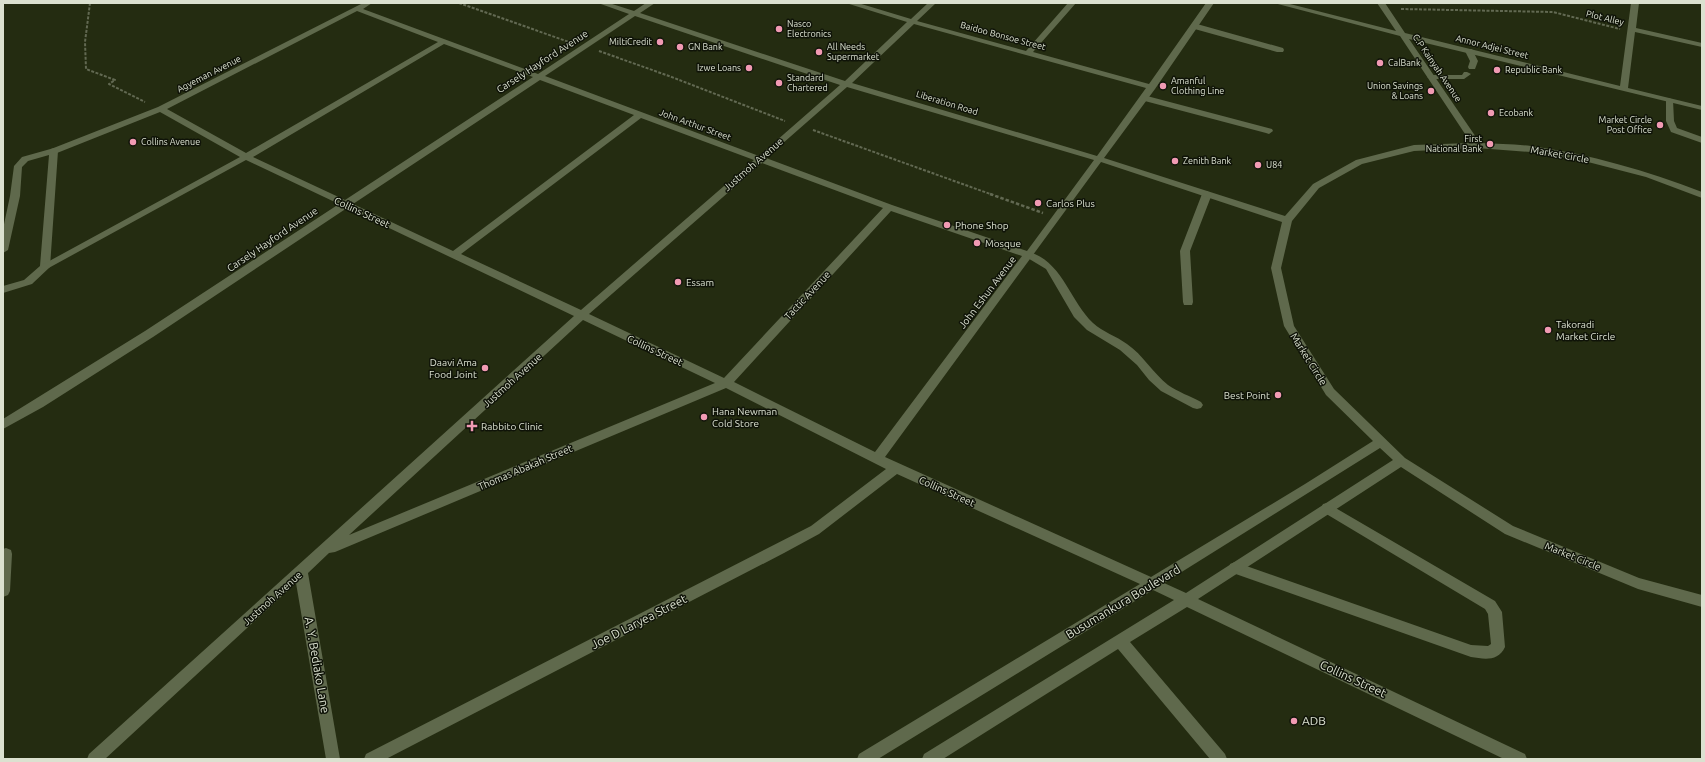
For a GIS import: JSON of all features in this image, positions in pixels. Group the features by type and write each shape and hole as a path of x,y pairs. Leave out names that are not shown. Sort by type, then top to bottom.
{"street":[{"name":"Agyeman Avenue","path":"3,250 15,196 18,166 25,159 54,151 161,110 368,3"},
{"name":"Liberation Road","path":"602,3 846,84 1099,159 1287,220"},
{"name":"Carsely Hayford Avenue","path":"3,425 39,404 148,334 651,3"},
{"name":"Baidoo Bonsoe Street","path":"850,3 911,22 1029,52 1152,87"},
{"name":"Justmoh Avenue","path":"94,759 581,316 758,159 846,84 932,3"},
{"path":"1029,52 1072,3"},
{"name":"John Eshun Avenue","path":"878,457 1057,217 1152,87 1210,3"},
{"name":"Annor Adjei Street","path":"1278,3 1702,108"},
{"path":"1624,89 1635,3"},
{"name":"C.P Kainyah Avenue","path":"1382,6 1477,145"},
{"name":"John Arthur Street","path":"357,9 888,207 1029,255 1049,267 1078,314 1091,327 1124,347 1141,362 1153,377 1165,388 1197,405"},
{"path":"1194,26 1280,50"},
{"path":"1631,31 1702,45"},
{"path":"3,290 28,282 45,267 246,157 444,41"},
{"path":"1468,51 1474,60 1472,67"},
{"path":"1431,77 1464,77 1467,74"},
{"path":"1144,98 1269,131"},
{"path":"1669,100 1670,126 1674,131 1681,135 1702,140"},
{"name":"Collins Street","path":"161,110 246,157 726,383 878,457 896,468 1153,584 1520,759"},
{"path":"454,255 640,115"},
{"name":"Market Circle","path":"1702,195 1649,176 1589,159 1531,149 1477,145 1414,148 1359,162 1316,186 1287,220 1276,268 1289,326 1330,392 1401,461 1509,530 1638,583 1702,601"},
{"path":"45,267 54,151"},
{"path":"1188,302 1185,251 1207,194"},
{"name":"Tactic Avenue","path":"726,383 888,207"},
{"name":"Thomas Abakah Street","path":"324,551 726,383"},
{"name":"Busumankura Boulevard","path":"864,759 1153,584 1381,442"},
{"path":"929,759 1186,600 1401,461"},
{"name":"Joe D Laryea Street","path":"371,759 815,530 896,468"},
{"path":"1235,568 1471,651 1490,653 1498,647 1495,612 1490,605 1327,508"},
{"path":"3,591 6,554"},
{"name":"A. Y. Bediako Lane","path":"301,572 333,759"},
{"path":"1120,641 1220,759"}],"path":[{"path":"90,3 85,42 86,69 115,80 109,84 161,110"},
{"path":"459,3 532,30 643,65 718,96 1057,217"},
{"name":"Plot Alley","path":"1382,6 1553,12 1631,31"}],"place":[{"name":"Nasco Electronics","path":"779,29"},
{"name":"MiltiCredit","path":"660,42"},
{"name":"GN Bank","path":"680,47"},
{"name":"All Needs Supermarket","path":"819,52"},
{"name":"CalBank","path":"1380,63"},
{"name":"Izwe Loans","path":"749,68"},
{"name":"Republic Bank","path":"1497,70"},
{"name":"Standard Chartered","path":"779,83"},
{"name":"Amanful Clothing Line","path":"1163,86"},
{"name":"Union Savings & Loans","path":"1431,91"},
{"name":"Ecobank","path":"1491,113"},
{"name":"Market Circle Post Office","path":"1660,125"},
{"name":"Collins Avenue","path":"133,142"},
{"name":"First National Bank","path":"1490,144"},
{"name":"Zenith Bank","path":"1175,161"},
{"name":"U84","path":"1258,165"},
{"name":"Carlos Plus","path":"1038,203"},
{"name":"Phone Shop","path":"947,225"},
{"name":"Mosque","path":"977,243"},
{"name":"Essam","path":"678,282"},
{"name":"Takoradi Market Circle","path":"1548,330"},
{"name":"Daavi Ama Food Joint","path":"485,368"},
{"name":"Best Point","path":"1278,395"},
{"name":"Hana Newman Cold Store","path":"704,417"},
{"name":"Rabbito Clinic","path":"472,426"},
{"name":"ADB","path":"1294,721"}]}
